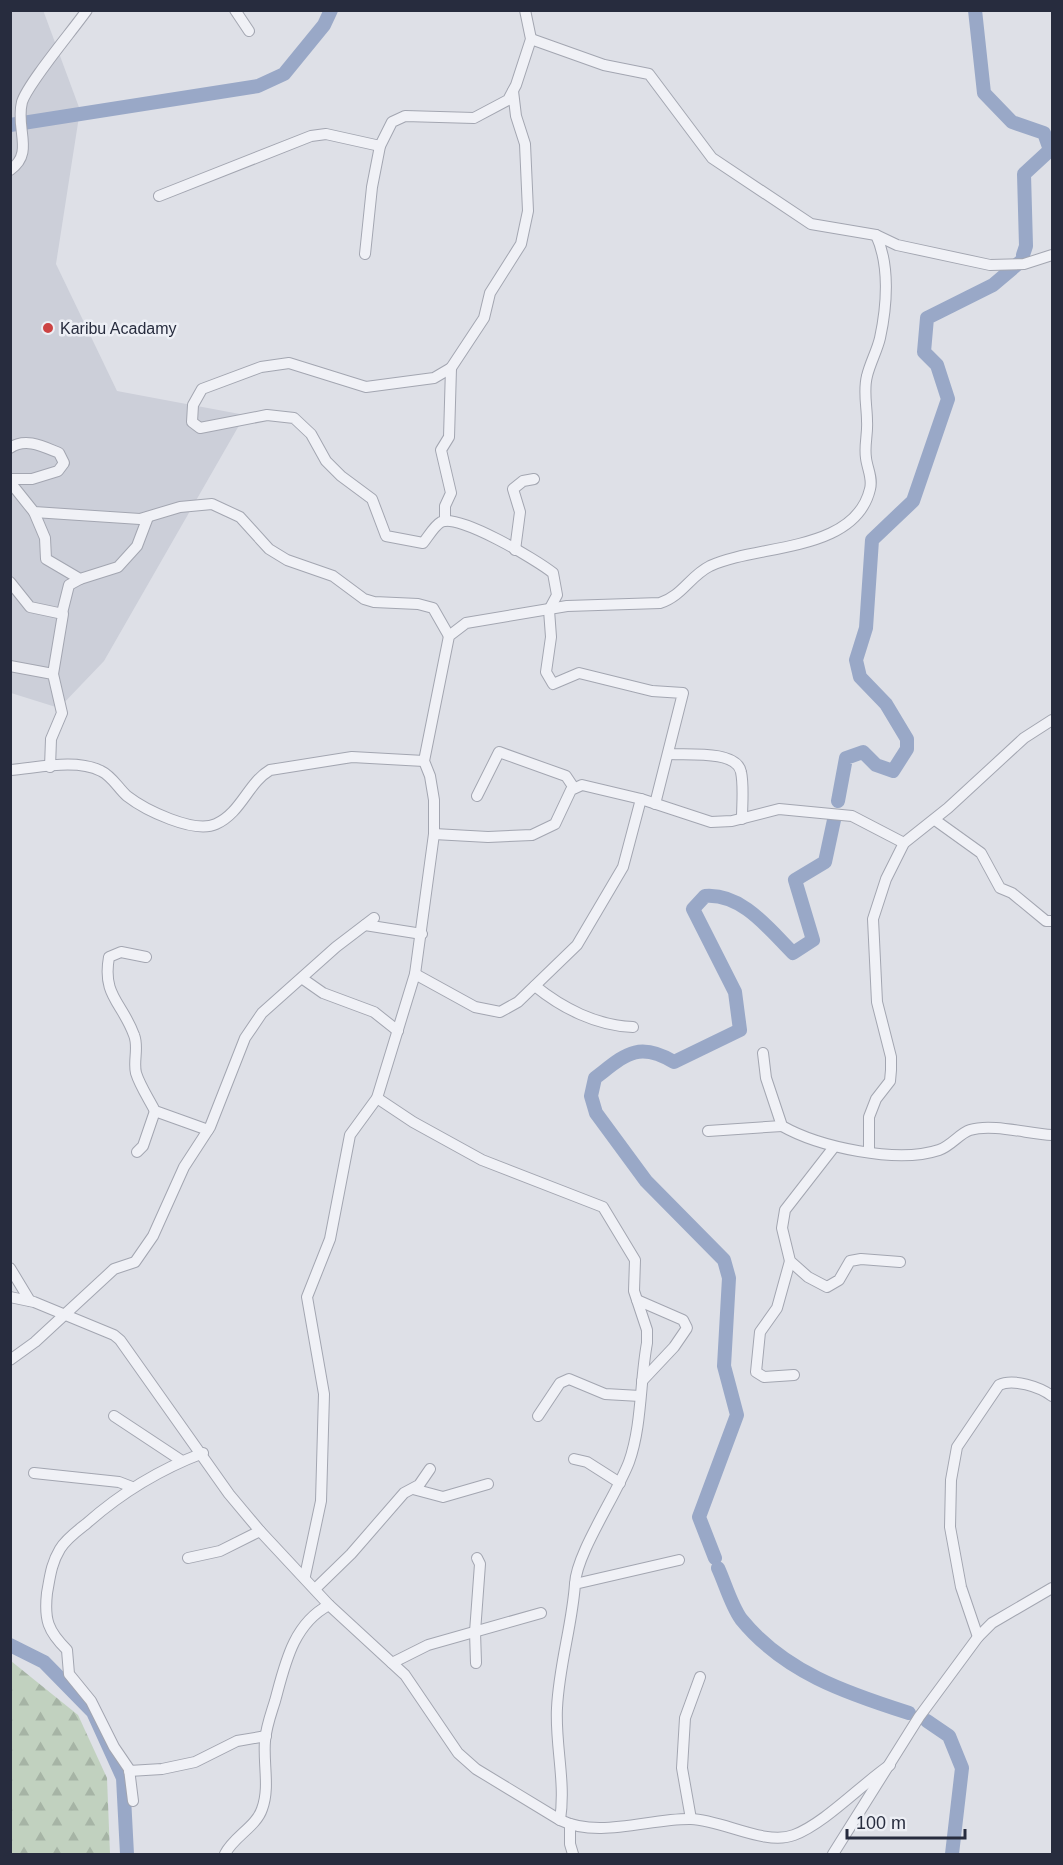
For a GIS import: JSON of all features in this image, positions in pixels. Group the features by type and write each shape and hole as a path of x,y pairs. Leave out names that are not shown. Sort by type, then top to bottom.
{"street":[{"path":"10,170 21,161 25,153 19,125 25,96 87,10"},
{"path":"235,10 249,31"},
{"path":"365,254 372,187 380,146 392,122 398,118 474,118 508,100 531,39 525,10"},
{"path":"531,39 604,65 650,74 712,158 812,224 876,235 897,245 1007,267 1053,255"},
{"path":"513,91 516,116 525,144 528,211 521,244 490,293 484,318 451,368 434,378 366,387 289,363 261,366 202,389 193,405 192,422 200,428 267,415 294,418 311,434 326,461 341,476 372,499 386,536 423,543 440,522 466,524 536,560 553,573 557,595 549,610 551,637 546,672 553,684 579,673 652,691 683,693 655,804"},
{"path":"159,196 311,136 326,134 380,146"},
{"path":"449,636 466,623 567,606 660,603 672,599 710,567 822,537 844,525 866,500 871,485 865,449 867,423 865,387 880,336 886,285 883,250 876,235"},
{"path":"445,521 445,506 451,493 441,450 449,437 451,368"},
{"path":"10,448 21,443 31,443 59,453 64,463 58,471 21,480 10,480"},
{"path":"515,550 520,512 513,489 523,481 534,479"},
{"path":"10,480 34,513 45,538 46,558 80,579"},
{"path":"34,513 140,519 180,507 212,504 240,518 269,549 287,560 333,576 364,599 374,602 418,603 433,608 449,636 424,761 434,800 434,834 415,974 377,1098 350,1135 330,1239 307,1301 324,1394 321,1501 304,1576"},
{"path":"50,767 51,739 62,713 53,674 62,613 69,585 80,579 118,567 137,546 148,517"},
{"path":"10,582 30,607 62,613"},
{"path":"10,666 53,674"},
{"path":"869,1152 869,1117 876,1099 890,1081 891,1070 891,1057 877,1002 873,919 886,879 904,843 935,820 1024,738 1053,720"},
{"path":"477,795 499,752 567,776 574,788"},
{"path":"669,754 726,757 737,762 741,772 742,819"},
{"path":"10,770 72,765 101,770 128,796 185,825 197,827 210,826 231,813 261,775 270,770 352,757 424,761"},
{"path":"434,834 488,837 532,835 555,824 574,788 582,785 641,799 711,822 742,819 779,809 852,816 904,843"},
{"path":"415,974 475,1006 500,1012 518,1002 577,945 623,867 641,799"},
{"path":"935,820 981,853 989,863 994,881 1000,888 1012,893 1046,921 1053,921"},
{"path":"10,1360 67,1314 114,1269 135,1262 153,1236 184,1167 208,1130 245,1038 262,1014 303,979 323,958 369,922 422,934"},
{"path":"146,957 121,952 109,957 106,976 113,998 122,1008 135,1038 136,1072 155,1111 208,1130"},
{"path":"303,979 323,993 374,1012 398,1031"},
{"path":"535,986 559,1006 617,1027 633,1027"},
{"path":"763,1053 766,1078 782,1126"},
{"path":"377,1098 413,1122 482,1160 603,1207 635,1260 634,1291 647,1330 630,1459 581,1561 575,1584 572,1618 562,1651 558,1680 556,1712 562,1804 573,1854"},
{"path":"137,1152 143,1146 155,1111"},
{"path":"708,1131 782,1126 800,1137 834,1147 908,1154 937,1151 955,1143 969,1130 1000,1129 1053,1135"},
{"path":"794,1375 764,1377 756,1372 760,1332 777,1308 790,1262 782,1228 785,1210 834,1147"},
{"path":"790,1262 808,1277 826,1287 839,1280 850,1262 861,1259 900,1262"},
{"path":"10,1268 30,1301"},
{"path":"10,1297 30,1301 67,1314 114,1335 120,1340 203,1453 229,1494 329,1605 405,1675 458,1753 476,1769 565,1822 597,1828 691,1819 781,1839 810,1826 890,1765"},
{"path":"637,1300 683,1320 687,1328 674,1347 642,1381"},
{"path":"538,1416 560,1383 569,1379 605,1394 640,1396"},
{"path":"978,1637 961,1587 950,1527 953,1458 963,1437 999,1385 1011,1382 1038,1388 1053,1396"},
{"path":"114,1416 182,1461"},
{"path":"133,1801 129,1771 91,1701 69,1674 67,1650 52,1635 45,1610 52,1565 61,1547 132,1487 182,1461 203,1453"},
{"path":"574,1459 587,1462 620,1483"},
{"path":"315,1589 351,1554 404,1493 413,1489 430,1468"},
{"path":"34,1473 118,1482 132,1487"},
{"path":"413,1489 443,1497 488,1484"},
{"path":"188,1558 220,1551 260,1531"},
{"path":"476,1663 475,1632 480,1563 477,1558"},
{"path":"575,1584 679,1560"},
{"path":"833,1854 918,1717 978,1637 992,1623 1053,1588"},
{"path":"225,1854 228,1847 261,1812 265,1797 266,1736 294,1640 308,1620 329,1605"},
{"path":"392,1663 428,1646 541,1613"},
{"path":"691,1819 682,1768 684,1718 700,1677"},
{"path":"129,1771 162,1769 195,1762 237,1741 266,1736"}],"shaded area":[{"name":"Karibu Acadamy","path":"43,10 80,110 56,264 117,391 245,415 104,661 59,708 11,693 10,11"}],"green space":[{"path":"11,1661 78,1715 107,1778 110,1854 11,1854"}],"waterway":[{"path":"10,125 258,86 284,74 324,25 331,10"},
{"path":"975,10 984,93 1012,122 1044,133 1050,150 1024,174 1026,246 1023,255"},
{"path":"838,801 846,758 863,752 876,765 893,771 907,749 907,739 886,704 860,677 856,660 866,628 872,540 913,501 948,399 937,365 924,352 927,318 993,285 1020,262"},
{"path":"715,1558 699,1517 737,1415 724,1366 729,1278 724,1260 646,1181 596,1113 591,1096 595,1078 623,1057 640,1052 650,1052 674,1062 740,1030 735,992 693,909 705,896 731,900 754,914 793,953 813,940 795,880 825,862 834,820"},
{"path":"718,1568 741,1619 777,1653 796,1667 839,1688 909,1713"},
{"path":"10,1645 44,1662 93,1712 123,1778 127,1854"},
{"path":"927,1721 949,1736 962,1768 952,1854"}],"place":[{"name":"Karibu Acadamy","path":"48,328"}]}
